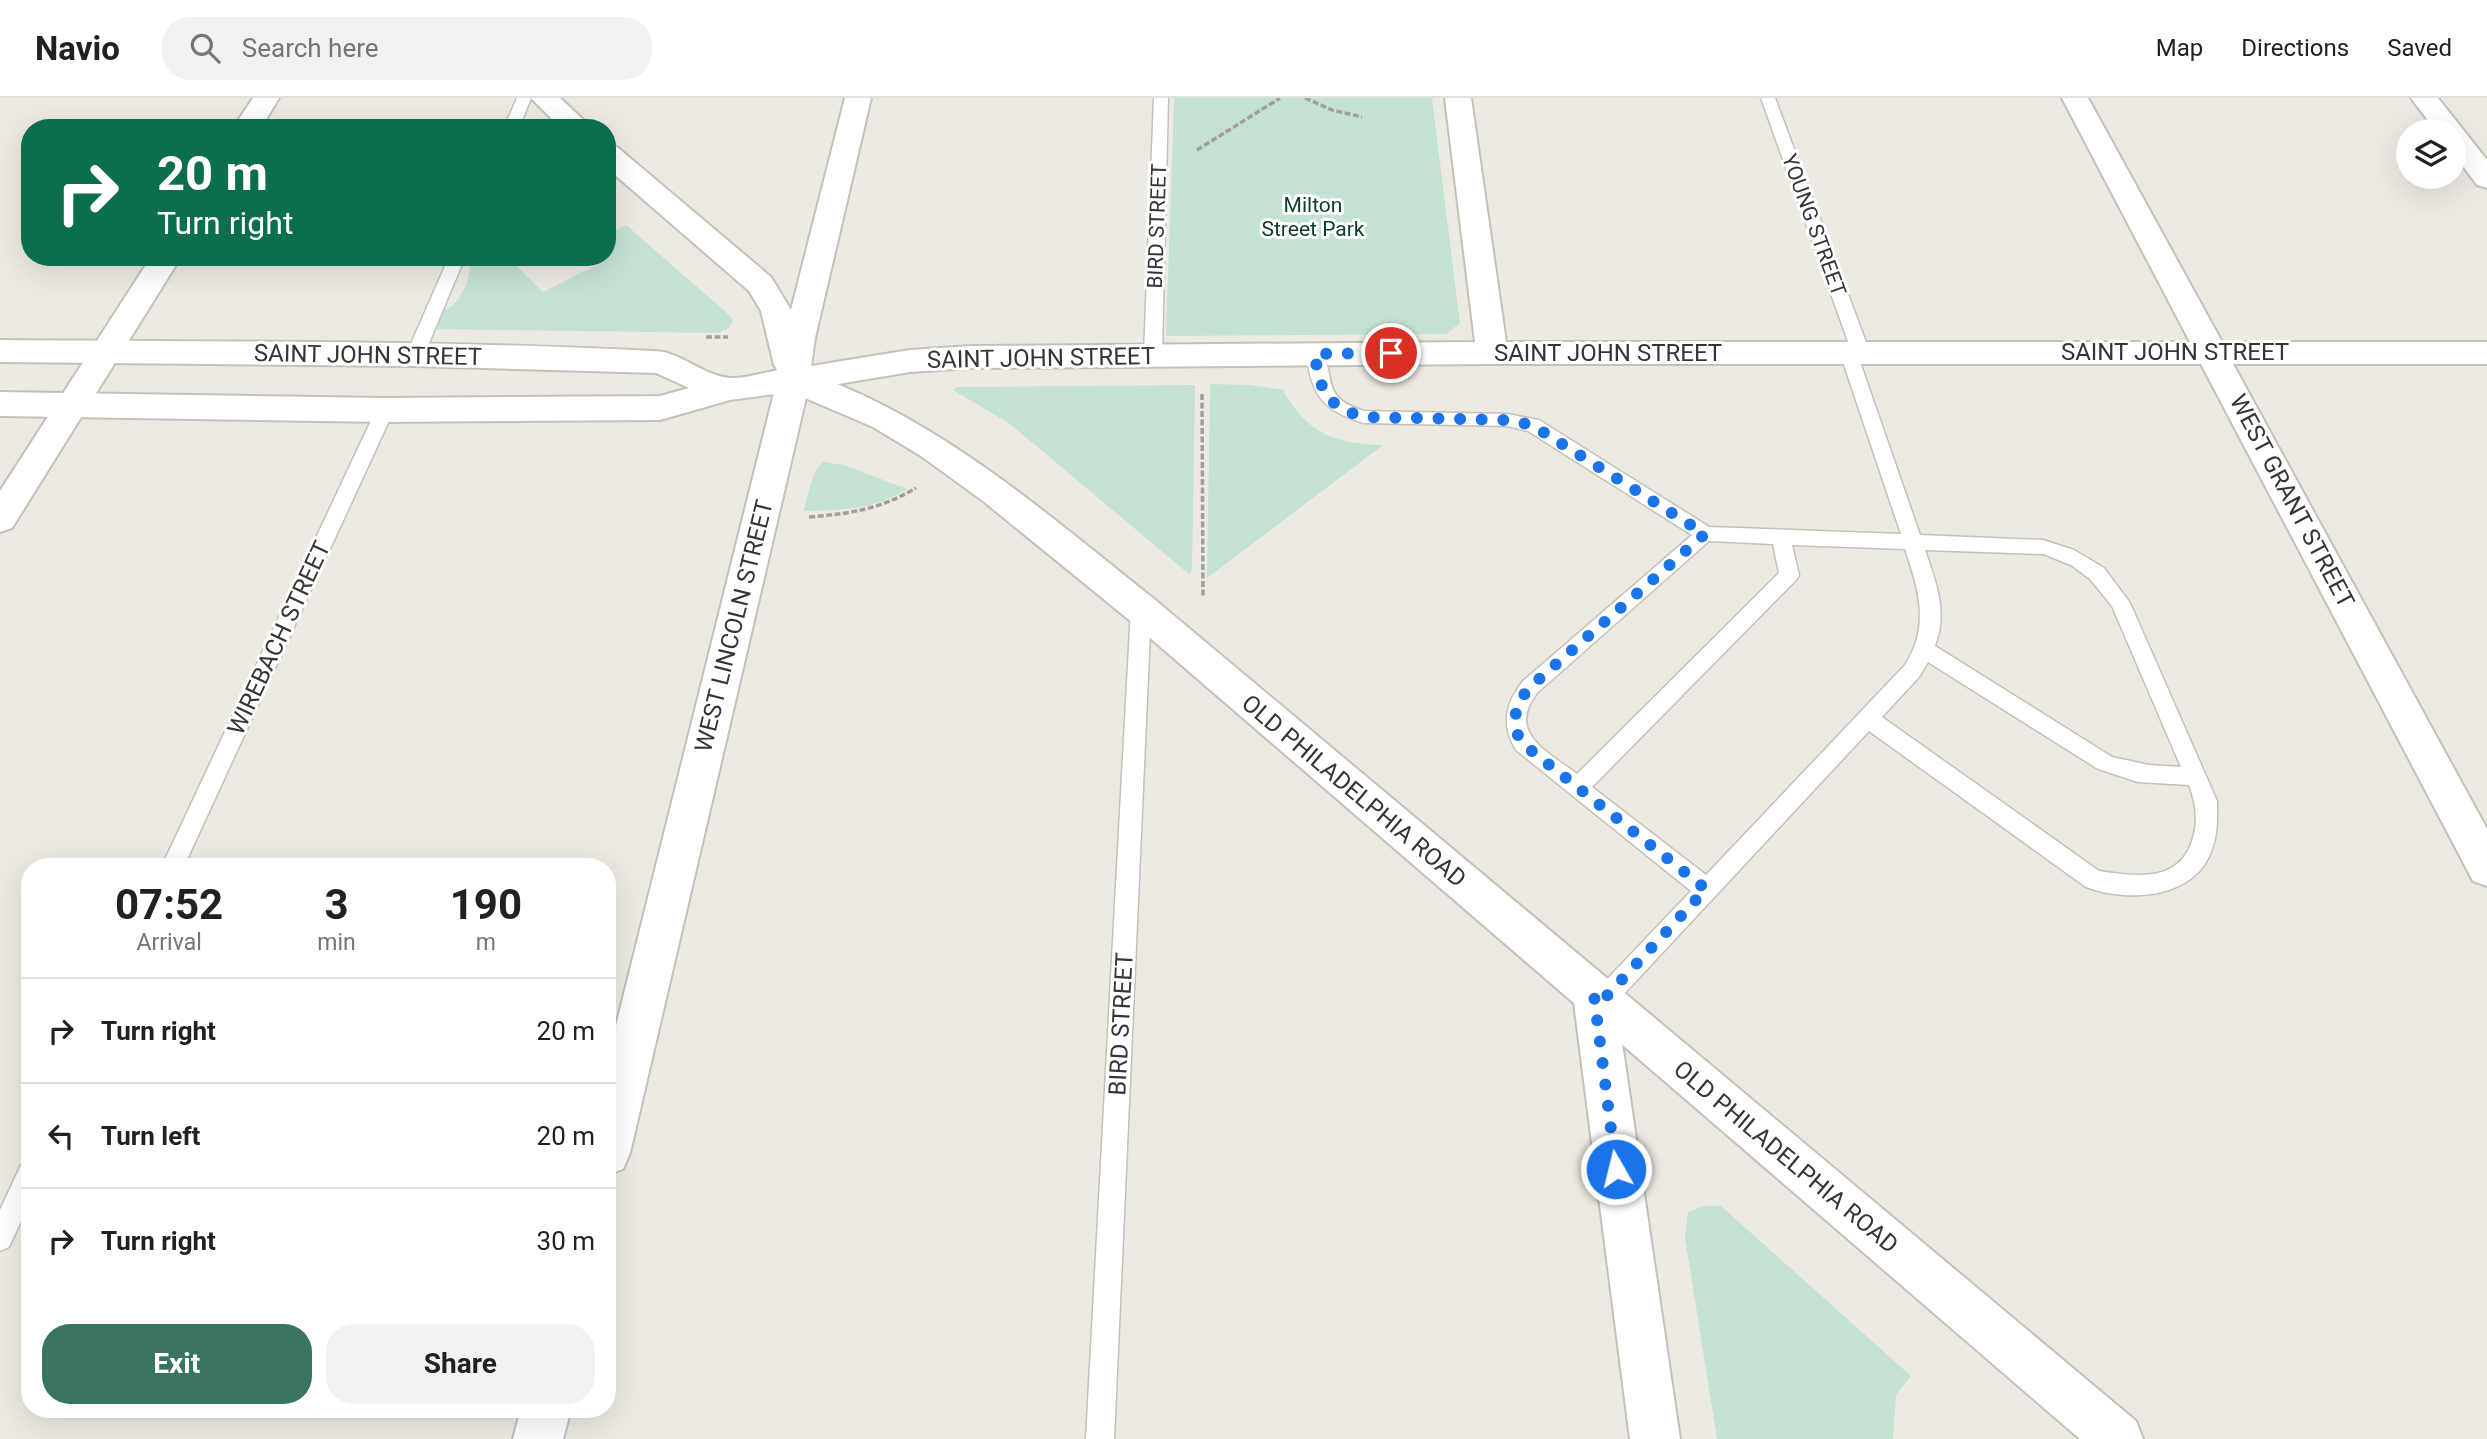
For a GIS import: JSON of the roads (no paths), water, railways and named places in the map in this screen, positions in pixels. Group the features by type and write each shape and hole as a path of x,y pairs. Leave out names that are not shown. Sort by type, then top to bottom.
{"street":[{"path":"253,119 266,98"},
{"path":"544,98 568,119"},
{"name":"WEST LINCOLN STREET","path":"616,1116 794,380 799,338 858,98"},
{"path":"1458,98 1492,353"},
{"name":"WEST GRANT STREET","path":"2075,98 2487,868"},
{"path":"2424,98 2441,119"},
{"path":"2466,152 2487,179"},
{"path":"616,161 760,284 776,311 794,380"},
{"path":"0,519 160,266"},
{"name":"SAINT JOHN STREET","path":"0,351 415,355 660,362 704,383 730,389"},
{"name":"SAINT JOHN STREET","path":"0,404 385,411 660,408 730,389 910,361 947,358 1492,353 2487,353"},
{"name":"OLD PHILADELPHIA ROAD","path":"794,380 884,419 933,447 995,492 1141,609 2118,1439"},
{"path":"1598,998 1655,1439"},
{"path":"538,1439 544,1418"}],"lane":[{"path":"515,119 524,98"},
{"name":"BIRD STREET","path":"1153,355 1161,98"},
{"name":"YOUNG STREET","path":"1768,98 1855,353 1929,591 1933,617 1925,650"},
{"path":"415,355 453,266"},
{"path":"1315,354 1321,388 1336,405 1348,413 1364,417 1522,422 1543,430 1705,534 2043,547 2073,557 2100,574 2120,603 2206,802 2208,826 2203,850 2186,873 2157,884 2124,886 2094,880 1867,718"},
{"name":"WIREBACH STREET","path":"177,858 385,411"},
{"path":"1705,534 1522,696 1514,721 1515,733 1523,744 1706,889"},
{"path":"1577,787 1789,575 1781,537"},
{"name":"BIRD STREET","path":"1100,1439 1141,609"},
{"path":"1598,998 1706,889 1912,671 1925,650 2105,763 2122,770 2159,777 2195,776"},
{"path":"0,1238 21,1193"}],"park label":[{"name":"Milton Street Park","path":"1313,217"}]}
